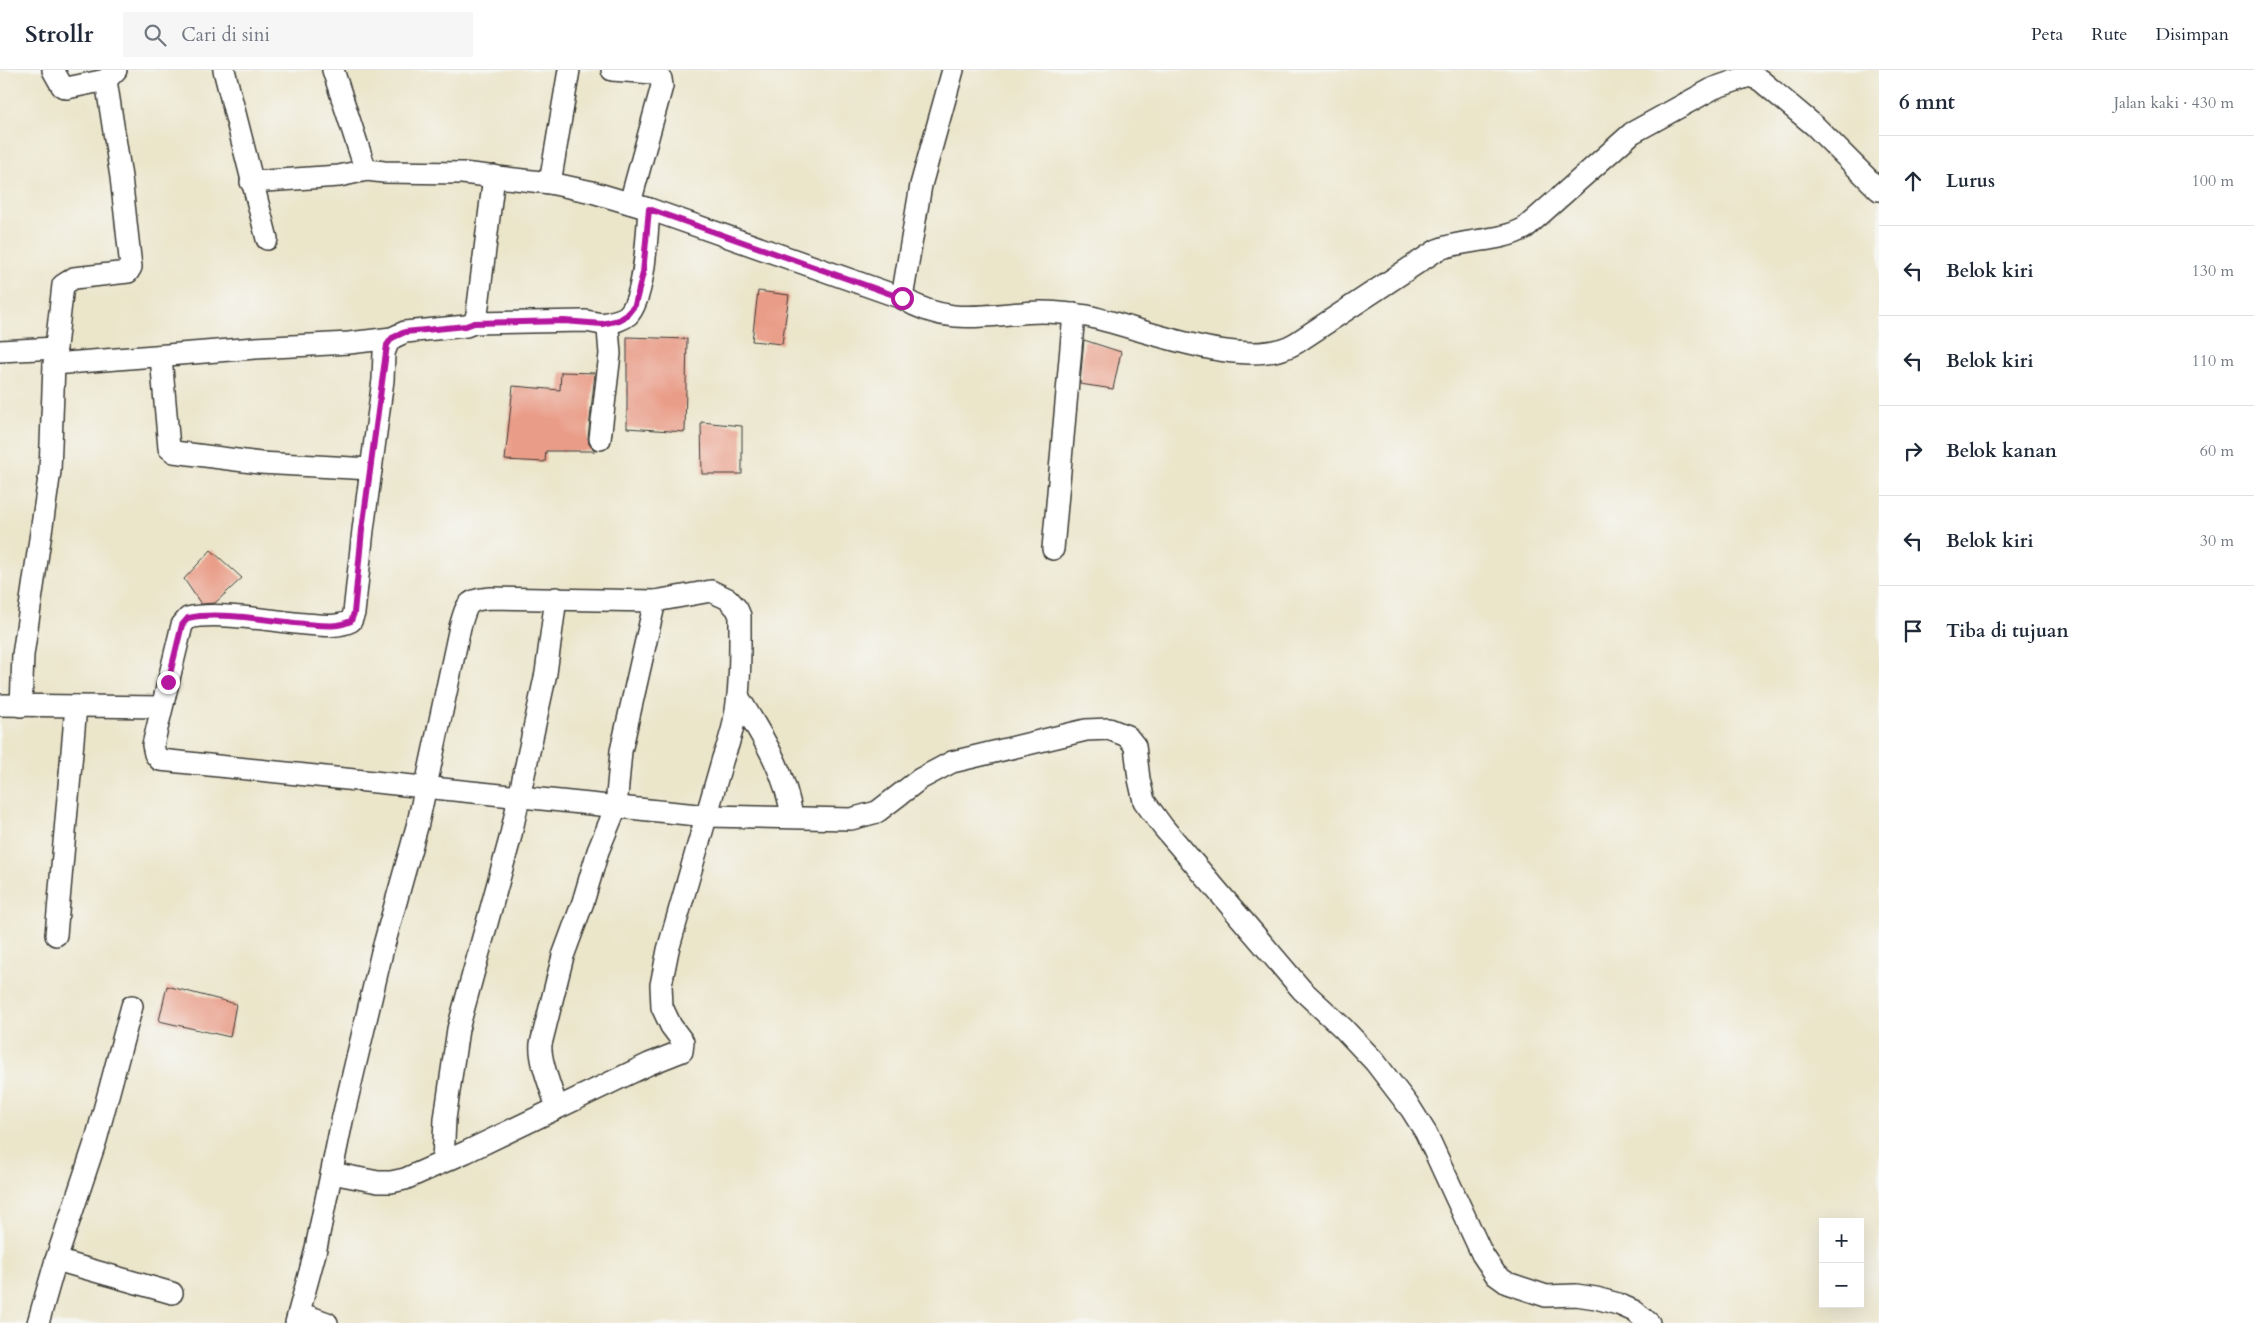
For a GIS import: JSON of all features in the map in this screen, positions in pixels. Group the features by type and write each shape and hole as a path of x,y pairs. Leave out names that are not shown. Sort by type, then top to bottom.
{"street":[{"path":"53,70 62,86 67,88 111,75 130,267 128,272 74,278 63,285 55,356 50,471 23,654 10,706 161,707"},
{"path":"224,70 267,239"},
{"path":"333,70 367,170"},
{"path":"550,183 569,70"},
{"path":"0,351 55,356 161,357 392,338 405,332 466,326 474,323 564,321 602,324 619,320 627,315 635,305 643,273 640,206 662,86 661,79 652,73 612,70"},
{"path":"902,298 921,185 953,70"},
{"path":"251,182 339,176 367,170 384,172 462,172 550,183 640,206 902,298 918,308 940,315 966,317 1041,312 1074,314 1204,348 1265,352 1290,347 1438,250 1456,244 1510,236 1525,228 1632,133 1714,88 1749,76 1760,80 1815,126 1879,190"},
{"path":"474,323 478,314 494,176"},
{"path":"1053,549 1074,314"},
{"path":"600,439 610,354 608,329 602,324"},
{"path":"392,338 384,354 383,380 354,613 351,621 344,625 320,625 230,617 188,618 182,625 153,744 155,754 160,760 707,816 851,819 877,812 920,779 952,762 1086,730 1109,729 1132,740 1137,752 1141,791 1146,805 1302,990 1343,1028 1375,1062 1411,1110 1426,1133 1478,1247 1496,1275 1507,1283 1546,1296 1596,1298 1618,1304 1634,1311 1649,1323"},
{"path":"161,357 169,448 174,452 260,463 371,469"},
{"path":"327,1323 298,1318 382,952 426,788 460,627 468,603 473,600 491,598 655,601 711,592 723,596 732,603 740,616 739,698 732,736 668,950 661,985 662,1007 671,1026 683,1042 683,1049 404,1179 391,1182 332,1173"},
{"path":"444,1161 445,1119 458,1028 510,839 546,673 556,598"},
{"path":"557,1108 540,1052 541,1044 563,956 583,902 598,851 616,807 621,751 655,601"},
{"path":"739,698 777,763 790,802 792,817"},
{"path":"56,935 76,706"},
{"path":"38,1323 56,1260 96,1140 132,1006"},
{"path":"56,1260 172,1293"}],"building":[{"path":"758,291 789,295 782,344 752,341"},
{"path":"627,337 687,339 685,432 627,428"},
{"path":"1084,340 1121,352 1113,389 1080,384"},
{"path":"561,372 595,373 588,438 589,444 595,451 546,451 545,462 505,460 513,386 560,390"},
{"path":"701,422 742,426 742,474 702,474"},
{"path":"211,550 242,578 215,603 201,604 184,579"},
{"path":"167,986 236,1004 230,1037 159,1021"}],"route":[{"path":"168,682 182,625 188,618 230,617 320,625 344,625 351,621 354,616 362,530 383,380 384,354 392,338 405,332 466,326 474,323 564,321 602,324 619,320 627,315 635,305 643,273 649,209 732,240 902,298"}]}
